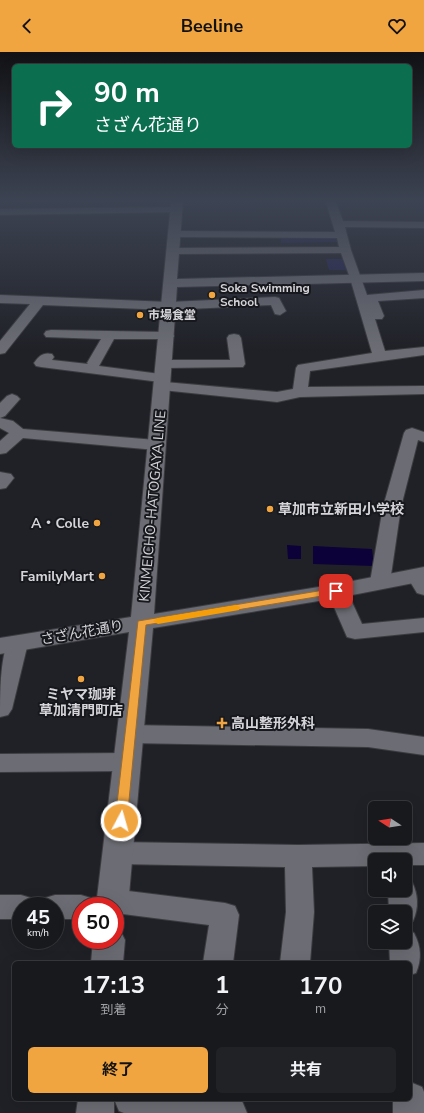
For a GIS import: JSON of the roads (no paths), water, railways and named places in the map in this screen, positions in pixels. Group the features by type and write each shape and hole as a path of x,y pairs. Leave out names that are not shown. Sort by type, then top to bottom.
{"main road":[{"name":"KINMEICHO-HATOGAYA LINE","path":"113,897 142,623 173,252"},
{"path":"171,283 424,277"},
{"name":"さざん花通り","path":"9,645 127,624 142,623 336,591 380,582 421,580"},
{"path":"107,961 108,949"},
{"path":"94,1113 96,1101"}],"street":[{"path":"346,252 356,278 380,356"},
{"path":"244,281 248,303"},
{"path":"382,332 370,298 419,298"},
{"path":"0,299 169,306 275,301 280,311"},
{"path":"0,350 40,300"},
{"path":"0,331 15,332"},
{"path":"50,334 166,336"},
{"path":"94,363 108,336"},
{"path":"163,376 238,364 234,338"},
{"path":"300,392 303,368 424,351"},
{"path":"47,357 41,363 163,376 277,397 300,392 424,390"},
{"path":"0,413 12,399"},
{"path":"0,423 7,424 19,433 156,445"},
{"path":"0,449 19,433"},
{"path":"380,582 392,508 412,433 423,434"},
{"path":"0,477 5,478 0,484"},
{"path":"336,591 355,632 424,625"},
{"path":"0,708 9,645"},
{"path":"129,734 368,738 424,746"},
{"path":"0,763 127,762"},
{"path":"118,853 368,856"},
{"path":"295,961 300,912 298,856"},
{"path":"124,904 225,915 218,961"},
{"path":"0,907 12,907"},
{"path":"404,949 405,961"},
{"path":"145,1101 230,1113"},
{"path":"410,1101 410,1113"}],"place":[{"name":"Soka Swimming School","path":"212,295"},
{"name":"市場食堂","path":"140,315"},
{"name":"草加市立新田小学校","path":"270,509"},
{"name":"A・Colle","path":"97,523"},
{"name":"FamilyMart","path":"102,576"},
{"name":"ミヤマ珈琲 草加清門町店","path":"81,679"},
{"name":"高山整形外科","path":"222,723"}]}
